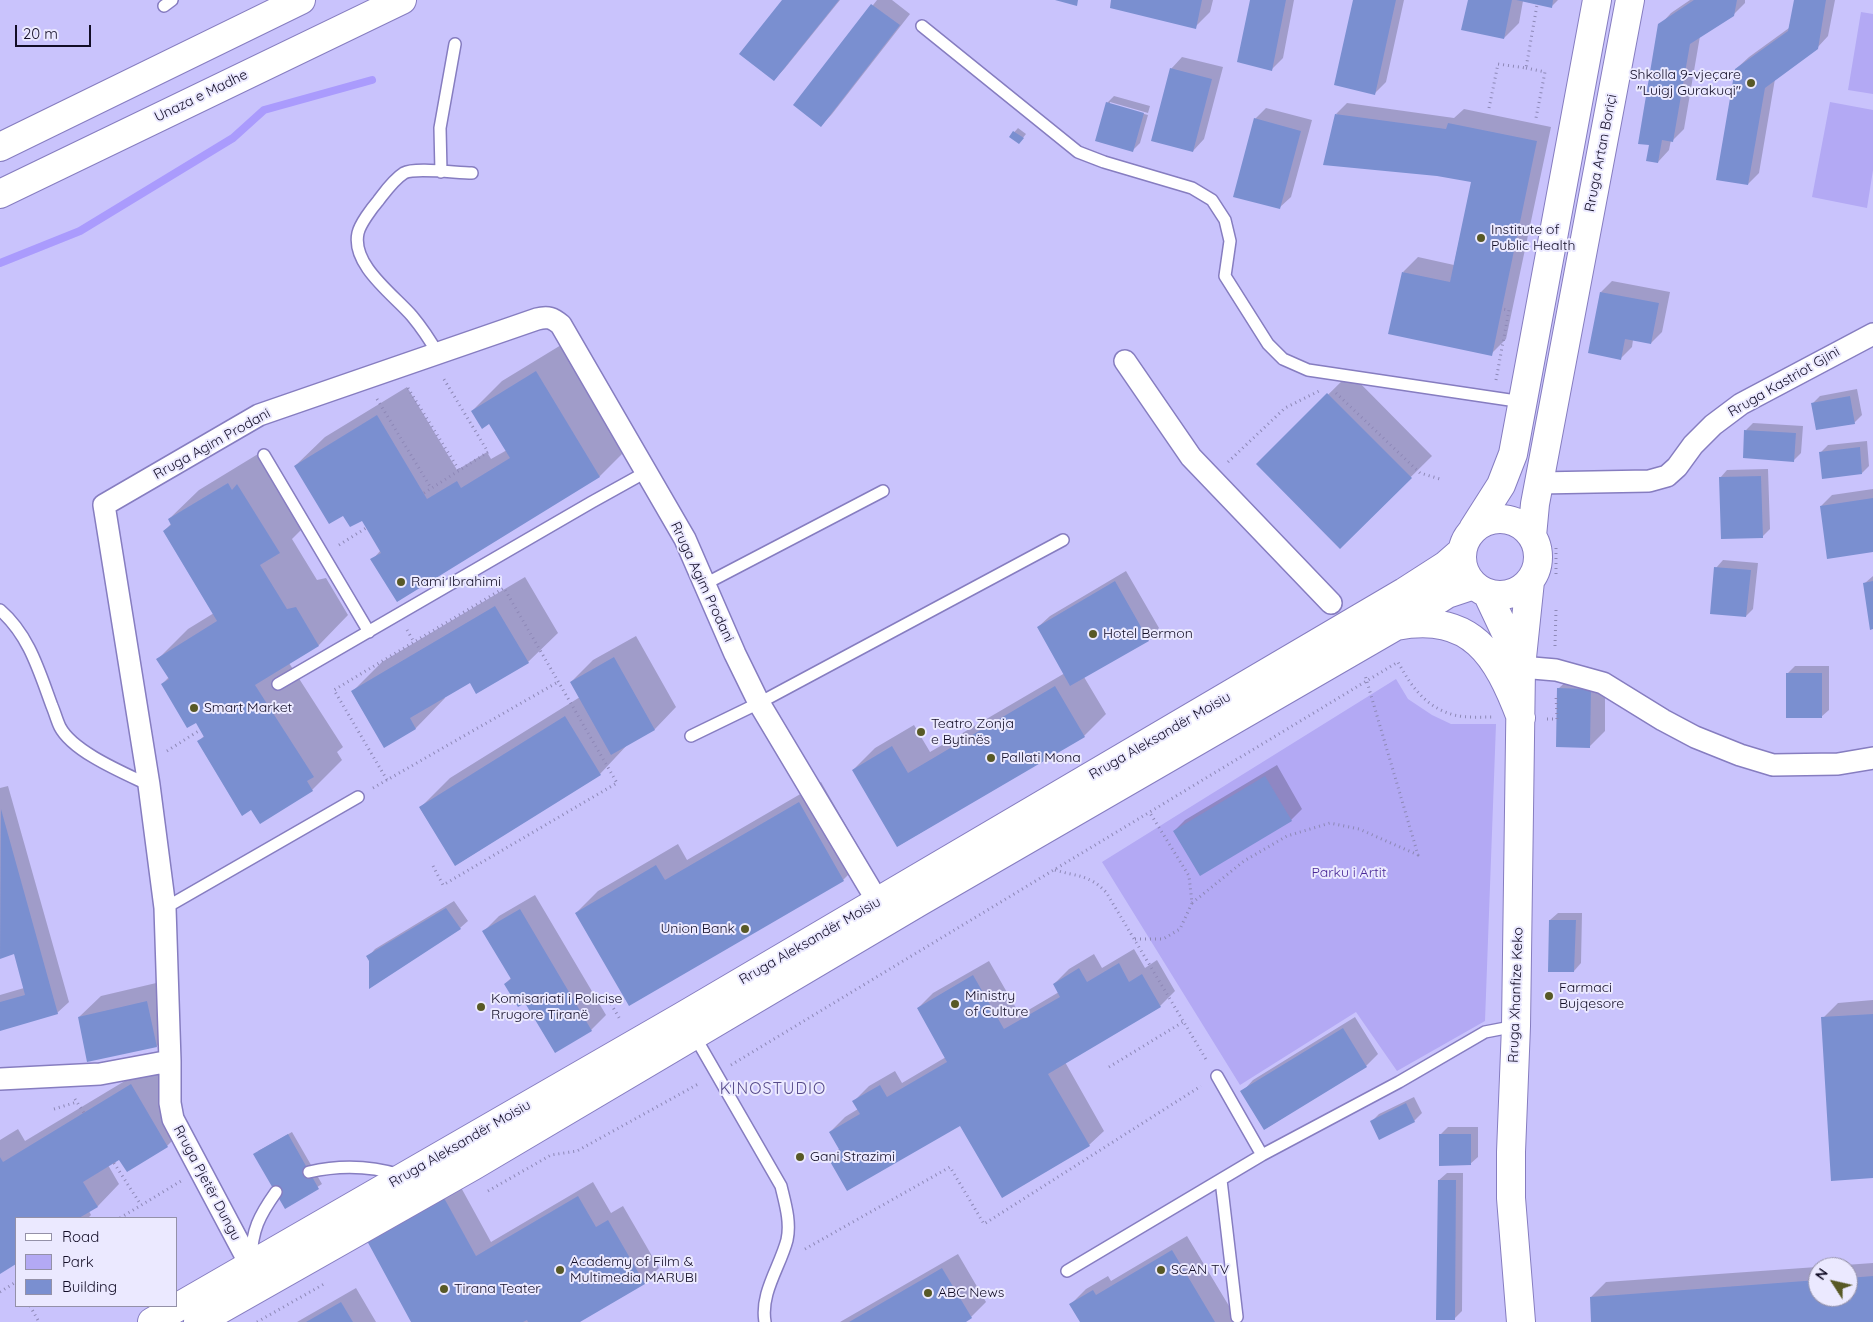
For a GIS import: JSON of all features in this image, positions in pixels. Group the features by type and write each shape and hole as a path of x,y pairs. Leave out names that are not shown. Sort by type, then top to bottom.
{"main road":[{"path":"0,147 301,0"},
{"name":"Unaza e Madhe","path":"0,194 402,0"},
{"path":"1521,667 1480,589 1466,575 1462,563 1468,540 1508,471 1513,454 1596,0"},
{"name":"Rruga Artan Boriçi","path":"1532,536 1539,483 1630,0"},
{"path":"1396,626 1447,594 1480,589 1502,594 1518,590 1530,581 1537,567 1538,551 1532,536 1522,525 1507,519 1495,519 1484,522 1468,540"},
{"name":"Rruga Aleksandër Moisiu","path":"198,1322 456,1175 878,902 1404,592 1446,565 1468,540"},
{"name":"Rruga Xhanfize Keko","path":"1521,1322 1511,1198 1511,1142 1516,1026 1509,718 1521,667 1530,581"},
{"path":"1396,626 1421,622 1440,624 1467,636 1481,647 1495,662 1504,677 1509,718"},
{"name":"Rruga Aleksandër Moisiu","path":"178,1307 404,1177 688,1025 729,1014 1396,626"},
{"name":"Rruga Aleksandër Moisiu","path":"152,1322 177,1307"}],"street":[{"name":"Rruga Agim Prodani","path":"104,505 259,415 537,319 546,317 554,319 561,325 685,539 735,654 759,703 878,902"},
{"name":"Rruga Kastriot Gjini","path":"1539,483 1648,481 1667,476 1677,467 1693,445 1712,425 1741,404 1873,334"},
{"path":"1125,361 1191,457 1331,603"},
{"name":"Rruga Pjetër Dungu","path":"104,505 149,785 164,908 170,1103 173,1119 250,1264"},
{"path":"1521,667 1556,670 1603,683 1663,720 1695,737 1740,755 1773,765 1838,764 1873,758"},
{"path":"0,1079 100,1074 170,1061"}],"lane":[{"path":"922,26 1078,152 1104,162 1192,188 1212,200 1225,220 1230,241 1225,276 1268,344 1283,359 1308,370 1492,398 1525,391"},
{"path":"441,172 440,128 455,44"},
{"path":"434,355 426,335 411,315 371,273 358,252 358,233 372,208 405,172 420,170 472,173"},
{"path":"264,455 369,632"},
{"path":"278,684 646,472"},
{"path":"706,584 884,490"},
{"path":"692,736 759,703 1063,540"},
{"path":"0,610 11,620 26,641 61,729 80,747 109,766 149,785"},
{"path":"164,908 358,797"},
{"path":"688,1025 781,1186 788,1213 788,1238 767,1293 763,1310 765,1322"},
{"path":"1067,1271 1262,1155 1399,1082 1485,1032 1516,1026"},
{"path":"1216,1076 1262,1155"},
{"path":"309,1172 325,1168 353,1167 384,1170 404,1177"},
{"path":"1222,1180 1237,1317"},
{"path":"250,1264 251,1243 255,1225 276,1192"}],"path":[{"path":"1526,68 1537,5"},
{"path":"1489,108 1498,64 1526,68 1544,72 1536,118"},
{"path":"1492,398 1509,310 1502,309"},
{"path":"424,493 488,452 434,355"},
{"path":"396,368 459,470"},
{"path":"364,379 431,488"},
{"path":"1285,408 1320,391"},
{"path":"1336,393 1420,473 1440,479"},
{"path":"324,555 366,528"},
{"path":"387,780 334,690 504,588 617,783 443,885 433,866"},
{"path":"407,630 414,642"},
{"path":"484,1193 551,1155 577,1151 717,1074 1398,662 1411,686 1432,705 1454,715 1509,718"},
{"path":"370,790 558,682"},
{"path":"175,746 200,730"},
{"path":"1134,939 1163,939 1180,929 1192,903 1189,876 1150,813"},
{"path":"780,1263 950,1167 984,1224 1216,1076 1106,892 1096,882 1087,877 1055,870"},
{"path":"611,1004 622,1023"},
{"path":"1109,1067 1183,1022"},
{"path":"73,1096 84,1113"},
{"path":"54,1110 77,1102"},
{"path":"114,1163 141,1205"},
{"path":"122,1217 199,1170"},
{"path":"258,1322 332,1279"},
{"path":"0,1292 15,1284"},
{"path":"31,1307 39,1322"}],"green space":[{"path":"1861,12 1873,14 1873,94 1848,90"},
{"path":"1830,102 1873,110 1873,170 1867,208 1812,197"},
{"name":"Parku i Artit","path":"1396,679 1408,699 1432,715 1451,724 1496,724 1485,1021 1397,1071 1356,1012 1240,1085 1102,862"}],"building":[{"path":"782,0 839,0 774,81 739,54"},
{"path":"1055,0 1078,0 1077,6"},
{"path":"1111,0 1202,0 1196,29 1110,8"},
{"path":"1250,0 1286,0 1272,71 1237,62"},
{"path":"1353,0 1396,0 1375,95 1334,85"},
{"path":"1468,0 1512,0 1504,39 1461,30"},
{"path":"1516,0 1553,0 1552,8"},
{"path":"1694,0 1737,0 1734,16 1690,44 1673,142 1662,140 1658,163 1646,161 1649,145 1638,144 1658,24"},
{"path":"1794,0 1826,0 1818,49 1765,88 1748,185 1716,180 1735,69 1788,31"},
{"path":"871,4 900,25 821,127 793,105"},
{"path":"1170,68 1212,79 1193,152 1151,141"},
{"path":"1106,102 1144,113 1133,152 1095,141"},
{"path":"1335,114 1446,129 1448,123 1537,141 1492,356 1388,334 1402,272 1450,282 1471,182 1437,176 1323,165"},
{"path":"1254,118 1301,131 1280,209 1233,197"},
{"path":"1013,131 1024,138 1019,144 1009,137"},
{"path":"1600,292 1659,303 1651,344 1625,339 1621,360 1588,353"},
{"path":"536,371 600,477 397,602 370,559 381,553 362,521 350,527 343,516 329,524 294,466 377,415 427,499 457,481 461,488 510,458 489,424 482,429 471,411"},
{"path":"1327,393 1412,478 1340,549 1256,464"},
{"path":"1850,396 1855,424 1816,430 1811,403"},
{"path":"1744,430 1796,433 1794,462 1743,458"},
{"path":"1860,447 1862,474 1822,479 1819,452"},
{"path":"1761,476 1763,538 1721,539 1719,477"},
{"path":"228,483 232,490 237,484 280,553 260,565 287,609 296,607 319,646 255,685 314,777 307,781 313,791 260,824 251,810 242,816 197,741 204,737 196,723 187,728 161,684 169,679 156,659 217,621 163,531 171,525 168,519"},
{"path":"1873,498 1873,552 1827,559 1820,506"},
{"path":"1714,567 1751,570 1746,617 1710,614"},
{"name":"Hotel Bermon","path":"1115,581 1149,641 1070,686 1037,627"},
{"path":"1873,581 1873,629 1870,630 1863,583"},
{"path":"495,606 529,663 476,694 470,683 410,718 416,729 384,748 351,691"},
{"path":"614,657 655,730 611,755 570,682"},
{"path":"1786,673 1822,673 1822,718 1786,718"},
{"name":"Pallati Mona","path":"1055,686 1085,737 897,847 852,770 892,746 908,773"},
{"path":"1557,688 1591,689 1590,748 1556,747"},
{"path":"565,716 601,775 455,866 419,807"},
{"path":"1265,776 1292,821 1200,876 1173,831"},
{"path":"799,802 844,881 629,1006 575,913 656,865 665,880"},
{"path":"1,809 58,1014 0,1031 0,1002 25,995 14,954 0,959"},
{"path":"446,908 461,929 369,989 369,961 366,956"},
{"path":"520,909 592,1031 555,1053 525,1003 518,1007 504,984 511,979 482,931"},
{"path":"1549,920 1576,920 1574,972 1548,972"},
{"path":"1119,963 1129,982 1142,974 1161,1007 1048,1074 1090,1146 1002,1198 960,1126 847,1191 828,1158 840,1151 829,1132 860,1114 852,1101 880,1085 887,1097 947,1062 917,1008 973,975 1004,1029 1060,997 1053,984 1079,968 1087,982"},
{"path":"147,1001 157,1047 87,1062 78,1017"},
{"path":"1873,1014 1873,1178 1831,1181 1821,1017"},
{"path":"1343,1028 1367,1067 1264,1130 1240,1091"},
{"path":"131,1084 168,1147 127,1172 119,1160 83,1182 98,1207 81,1217 15,1217 15,1265 0,1274 0,1157 3,1162"},
{"path":"1406,1103 1415,1122 1379,1140 1370,1121"},
{"path":"288,1134 319,1189 285,1209 253,1154"},
{"path":"1439,1134 1471,1134 1471,1165 1439,1166"},
{"path":"1438,1180 1456,1180 1455,1320 1436,1320"},
{"path":"443,1196 476,1256 578,1196 596,1227 608,1220 645,1284 580,1322 528,1322 527,1320 523,1322 411,1322 366,1239"},
{"name":"SCAN TV","path":"1172,1250 1215,1322 1080,1322 1069,1304 1093,1290 1096,1295"},
{"name":"ABC News","path":"942,1268 972,1318 966,1322 849,1322"},
{"path":"1873,1276 1873,1322 1591,1322 1590,1297 1808,1281 1808,1307 1858,1307 1858,1277"},
{"path":"341,1302 353,1322 306,1322"}],"waterway":[{"path":"0,263 80,231 233,138 264,110 372,80"}],"place":[{"name":"Shkolla 9-vjeçare \"Luigj Gurakuqi\"","path":"1751,83"},
{"name":"Institute of Public Health","path":"1481,238"},
{"name":"Rami Ibrahimi","path":"401,582"},
{"name":"Hotel Bermon","path":"1093,634"},
{"name":"Smart Market","path":"194,708"},
{"name":"Teatro Zonja e Bytinës","path":"921,732"},
{"name":"Pallati Mona","path":"991,758"},
{"name":"Union Bank","path":"745,929"},
{"name":"Farmaci Bujqesore","path":"1549,996"},
{"name":"Ministry of Culture","path":"955,1004"},
{"name":"Komisariati i Policise Rrugore Tiranë","path":"481,1007"},
{"name":"Gani Strazimi","path":"800,1157"},
{"name":"Academy of Film & Multimedia MARUBI","path":"560,1270"},
{"name":"SCAN TV","path":"1161,1270"},
{"name":"Tirana Teater","path":"444,1289"},
{"name":"ABC News","path":"928,1293"}],"district":[{"name":"KINOSTUDIO","path":"773,1089"}]}
